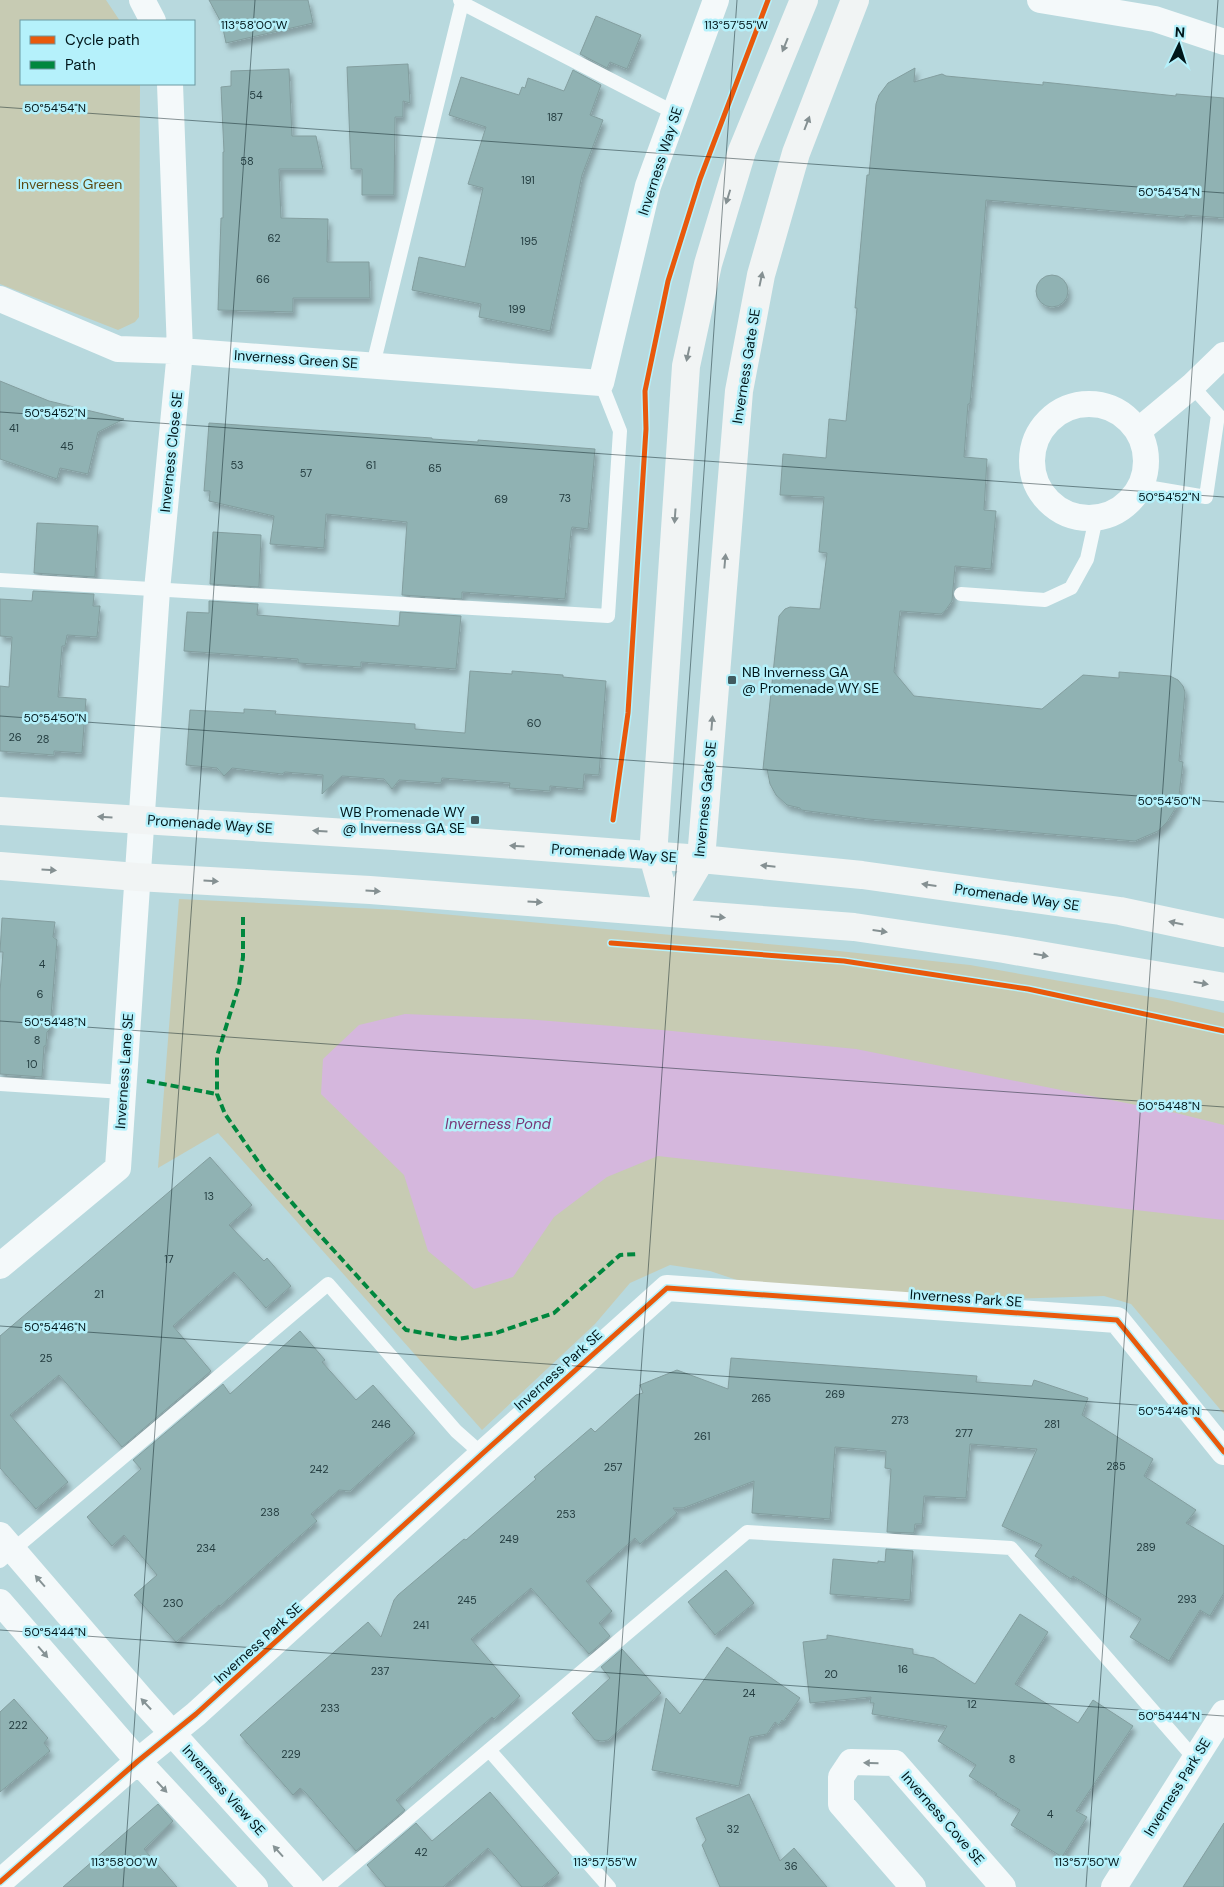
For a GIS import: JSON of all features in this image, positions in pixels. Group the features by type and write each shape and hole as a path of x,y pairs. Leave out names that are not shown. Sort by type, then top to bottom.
{"street":[{"path":"142,0 153,20"},
{"name":"Inverness Way SE","path":"602,383 648,186 716,0"},
{"path":"670,913 653,856 686,366 708,264 742,151 804,0"},
{"name":"Inverness Gate SE","path":"670,913 701,859 739,391 761,275 796,153 855,0"},
{"path":"1040,0 1155,19 1224,42"},
{"name":"Inverness Close SE","path":"141,820 157,590 180,350 170,85"},
{"name":"Inverness Green SE","path":"0,299 118,350 180,350 602,383"},
{"path":"1138,431 1192,386 1224,355"},
{"path":"1090,403 1109,407 1126,416 1138,431 1145,448 1146,468 1141,486 1130,501 1114,513 1096,518 1077,518 1059,511 1044,498 1034,482 1031,464 1033,445 1041,428 1055,414 1071,406 1090,403"},
{"name":"Promenade Way SE","path":"0,811 394,836 701,859 862,875 1120,911 1224,933"},
{"name":"Inverness Lane SE","path":"0,1266 118,1168 141,820"},
{"path":"0,866 137,877 370,890 854,928 1004,949 1224,986"},
{"name":"Inverness Park SE","path":"0,1882 138,1761 174,1734 666,1288 1117,1320 1224,1452"},
{"name":"Inverness View SE","path":"4,1549 311,1887"},
{"path":"0,1602 138,1761 255,1887"},
{"name":"Inverness Park SE","path":"1114,1887 1224,1713"},
{"name":"Inverness Cove SE","path":"913,1887 841,1804 841,1777 851,1762 895,1763 1004,1887"}],"lane":[{"path":"373,365 461,1 675,113"},
{"path":"0,580 608,616 620,431 602,383"},
{"path":"1141,486 1206,497 1218,416 1192,386"},
{"path":"961,594 1045,600 1071,588 1087,559 1096,518"},
{"path":"0,1084 123,1092"},
{"path":"4,1549 328,1284 456,1431 482,1454"},
{"path":"326,1887 747,1532 1011,1548 1195,1759"},
{"path":"488,1750 609,1887"}],"green space":[{"name":"Inverness Green","path":"0,0 106,0 119,20 20,20 20,85 140,85 139,317 135,322 118,330 0,284"},
{"path":"179,899 398,910 801,947 970,965 1168,1000 1224,1013 1224,1414 1131,1304 1104,1296 976,1300 749,1284 710,1271 670,1265 630,1283 595,1324 482,1430 218,1133 158,1168"}],"water":[{"name":"Inverness Pond","path":"405,1014 525,1019 856,1049 1176,1113 1224,1125 1224,1220 658,1156 607,1177 554,1217 513,1277 474,1289 428,1251 404,1175 321,1094 323,1059 359,1025"}],"building":[{"path":"209,0 308,0 313,23 226,43 222,24"},
{"path":"596,16 641,35 627,69 610,62 607,68 580,54"},
{"path":"408,64 410,103 403,101 403,117 395,117 394,195 362,195 362,169 351,169 347,67"},
{"path":"915,68 914,82 942,74 946,76 1043,85 1043,82 1176,96 1176,94 1224,98 1224,218 1185,215 1185,217 986,200 974,360 964,457 987,459 984,510 996,511 991,569 955,566 952,601 941,614 900,611 894,672 914,696 1042,709 1083,675 1119,678 1119,672 1170,676 1178,680 1185,692 1179,761 1183,762 1178,804 1167,822 1158,831 1135,841 868,819 801,810 800,808 787,805 776,795 770,784 767,769 763,769 779,616 785,609 790,607 820,609 827,553 819,552 824,497 780,495 783,454 826,458 829,419 846,421 867,175 869,175 876,104 879,95 888,83"},
{"path":"289,69 292,136 316,136 323,169 279,169 281,218 328,219 327,262 369,262 370,298 293,298 293,312 218,310 221,218 223,218 224,152 221,87 231,86 231,71"},
{"path":"573,70 601,85 590,115 603,120 582,175 550,331 479,317 481,304 412,290 419,257 465,267 483,188 468,184 486,127 449,115 461,77 519,95 522,87 525,88 528,78 564,91"},
{"path":"1052,275 1064,279 1068,291 1064,303 1052,307 1040,303 1036,291 1040,279"},
{"path":"0,381 49,401 124,419 98,432 88,474 60,468 57,479 0,459"},
{"path":"209,423 595,449 588,529 572,527 565,599 462,592 462,599 402,595 407,522 326,514 324,548 270,544 274,516 209,501 210,491 204,491"},
{"path":"37,523 98,526 95,577 34,573"},
{"path":"213,532 261,535 259,587 210,584"},
{"path":"33,591 94,594 93,606 100,606 97,637 67,635 65,646 62,646 58,697 86,699 82,753 54,751 54,755 0,751 0,686 9,687 12,637 0,636 0,599 32,601"},
{"path":"209,601 258,604 257,615 399,626 400,612 461,616 456,669 361,662 361,667 298,663 298,659 184,651 187,612 209,613"},
{"path":"470,671 512,674 512,671 606,681 599,775 584,774 583,789 550,786 550,791 509,788 510,783 442,778 441,783 399,780 392,789 384,779 342,776 322,794 323,775 285,772 282,774 232,768 224,776 217,768 186,765 190,710 244,713 244,709 276,711 275,714 415,724 415,729 465,733"},
{"path":"2,918 55,922 53,937 57,940 50,1029 47,1032 46,1046 44,1046 42,1077 0,1074 0,992 3,952 0,952"},
{"path":"210,1157 252,1205 229,1225 264,1261 267,1258 291,1286 266,1308 234,1272 173,1326 211,1371 122,1447 59,1375 10,1415 68,1482 36,1509 0,1468 0,1336"},
{"path":"300,1331 325,1360 322,1362 356,1400 373,1385 415,1433 350,1491 339,1490 311,1514 317,1521 176,1642 134,1595 157,1575 124,1535 112,1546 87,1517 141,1469 133,1460 223,1384 230,1394"},
{"path":"731,1358 977,1376 976,1382 1032,1386 1034,1380 1088,1398 1082,1415 1153,1459 1144,1476 1196,1510 1186,1523 1224,1546 1224,1593 1210,1616 1200,1610 1169,1661 1130,1637 1141,1619 1073,1576 1071,1579 1035,1556 1042,1545 1002,1526 1037,1449 970,1444 966,1498 924,1496 922,1524 915,1524 914,1533 887,1532 891,1469 885,1468 886,1451 835,1447 830,1519 752,1513 754,1481 683,1508 673,1508 677,1513 640,1544 635,1538 586,1581 612,1611 599,1623 610,1636 589,1654 531,1588 471,1639 520,1696 494,1719 492,1717 396,1800 405,1810 356,1851 305,1792 300,1788 293,1795 240,1735 368,1622 381,1637 394,1600 398,1595 464,1539 466,1540 536,1479 534,1477 591,1428 595,1432 636,1395 643,1393 640,1385 677,1370 728,1389"},
{"path":"886,1549 913,1551 910,1600 830,1594 833,1559 885,1562"},
{"path":"726,1570 754,1603 715,1635 688,1602"},
{"path":"1020,1614 1048,1632 1015,1684 1078,1723 1093,1700 1133,1726 1076,1811 1087,1817 1062,1857 1011,1825 1020,1810 969,1776 976,1765 938,1741 947,1726 872,1714 874,1703 870,1703 871,1697 810,1703 803,1642 827,1639 827,1635 913,1649 913,1654 934,1658 975,1684"},
{"path":"727,1647 800,1698 783,1722 782,1720 779,1725 775,1722 767,1734 750,1737 739,1786 652,1770 666,1698 680,1714"},
{"path":"622,1649 661,1693 608,1740 595,1740 572,1713 610,1678 601,1667"},
{"path":"14,1699 48,1738 44,1743 50,1751 0,1792 0,1712"},
{"path":"490,1792 559,1873 542,1887 522,1887 488,1848 443,1887 386,1887 367,1865 416,1823 432,1841"},
{"path":"749,1794 780,1861 794,1848 827,1887 720,1887 702,1845 706,1840 696,1818"},
{"path":"158,1804 173,1821 144,1849 177,1887 63,1887"},
{"path":"1224,1823 1224,1887 1183,1887"}],"marked path":[{"path":"243,917 243,957 239,985 217,1056 217,1094 225,1114 264,1170 406,1330 458,1339 496,1333 554,1313 620,1255 639,1254"},
{"path":"147,1081 217,1094"}],"cycle path":[{"path":"613,820 628,713 646,429 645,391 668,281 700,179 768,0"},
{"path":"611,943 844,961 1028,989 1224,1031"},
{"path":"0,1882 138,1761 196,1714 667,1288 1117,1320 1224,1452"}],"place":[{"name":"NB Inverness GA @ Promenade WY SE","path":"732,680"},
{"name":"WB Promenade WY @ Inverness GA SE","path":"475,820"}]}
